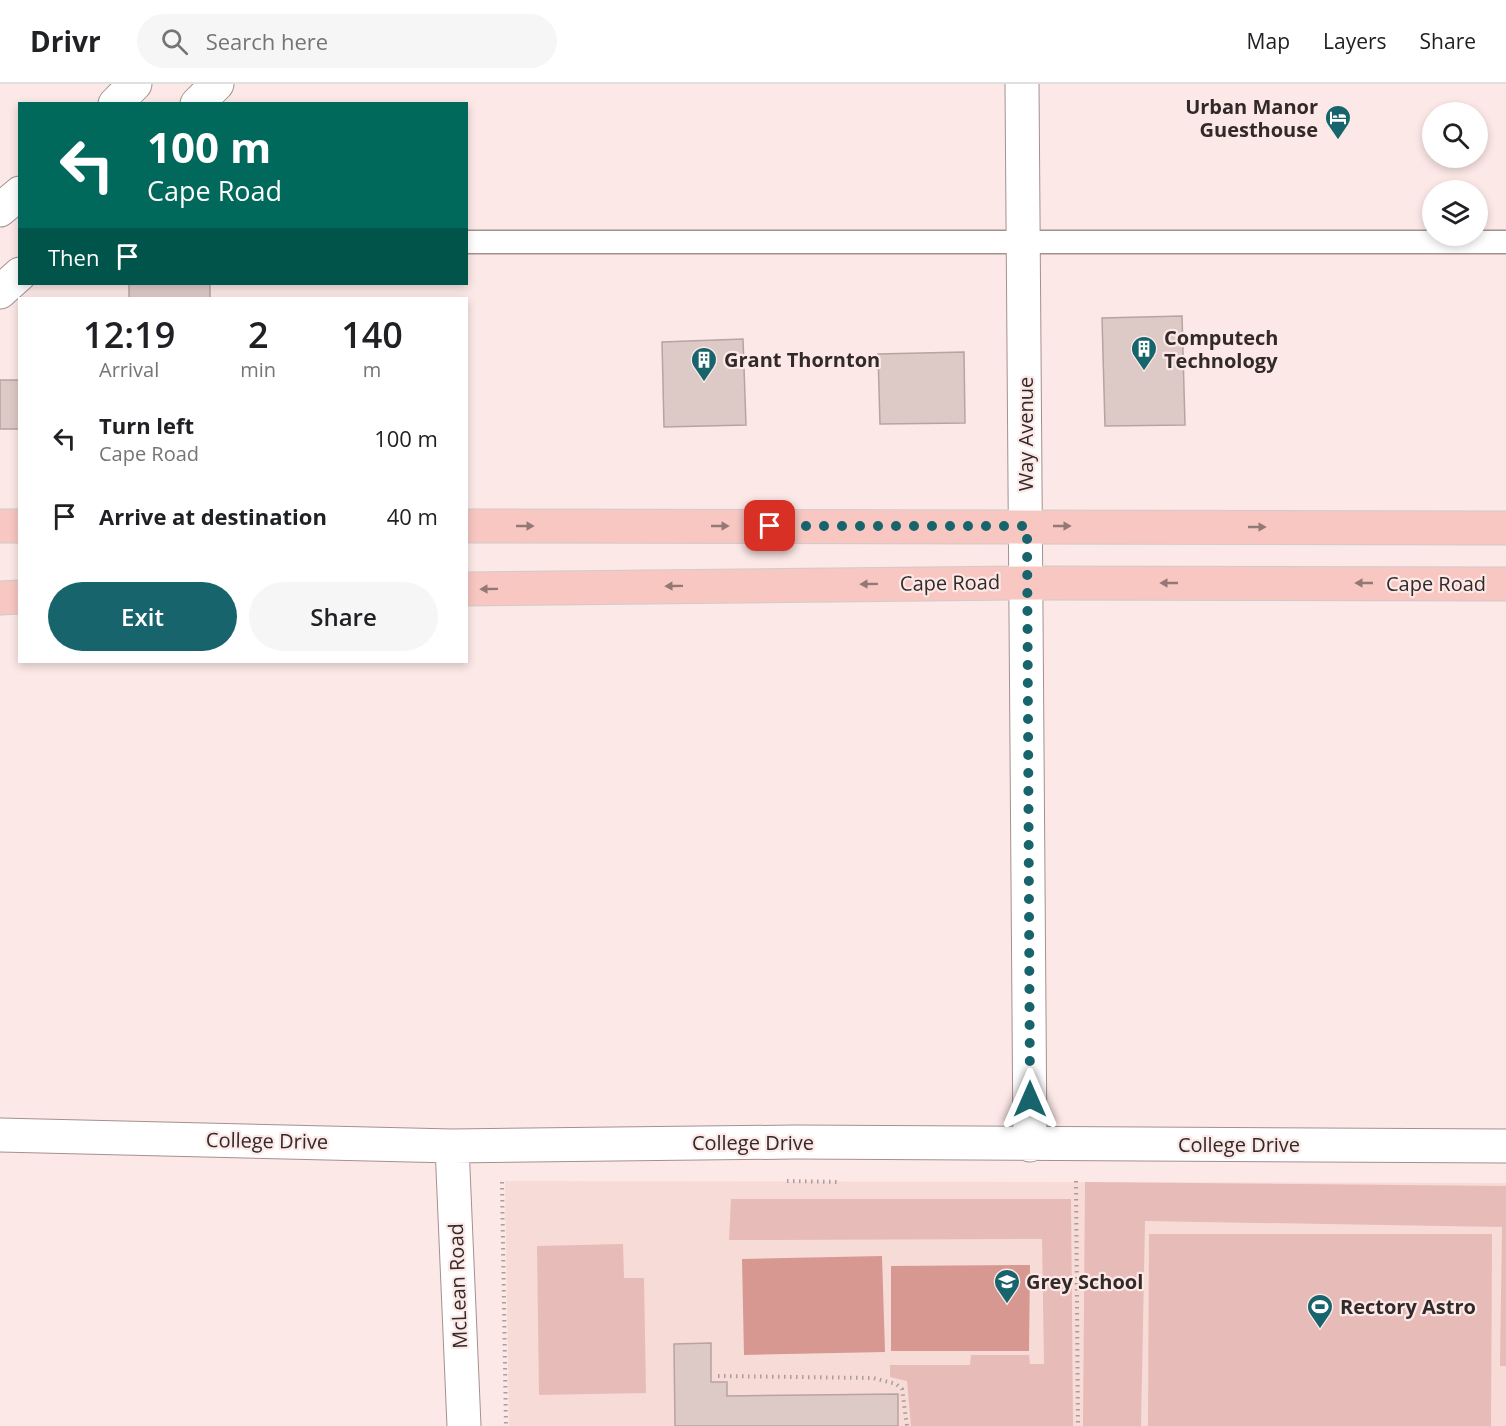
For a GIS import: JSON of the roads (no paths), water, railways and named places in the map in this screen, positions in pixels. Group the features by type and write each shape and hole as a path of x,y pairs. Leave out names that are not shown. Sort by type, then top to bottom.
{"main road":[{"path":"0,526 18,526"},
{"path":"468,526 1506,528"},
{"name":"Cape Road","path":"468,589 1026,583 1506,584"},
{"path":"0,598 18,597"}],"street":[{"path":"117,102 135,84"},
{"path":"199,102 217,84"},
{"name":"Way Avenue","path":"1022,84 1025,243 1030,1145"},
{"path":"0,210 18,195"},
{"path":"0,292 18,276"},
{"name":"College Drive","path":"0,1135 452,1146 795,1142 1506,1146"},
{"name":"McLean Road","path":"452,1146 464,1426"}],"lane":[{"path":"468,242 1506,242"}],"place":[{"name":"Urban Manor Guesthouse","path":"1338,141"},
{"name":"Computech Technology","path":"1144,372"},
{"name":"Grant Thornton","path":"704,383"},
{"name":"Grey School","path":"1007,1305"},
{"name":"Rectory Astro","path":"1320,1330"}]}
